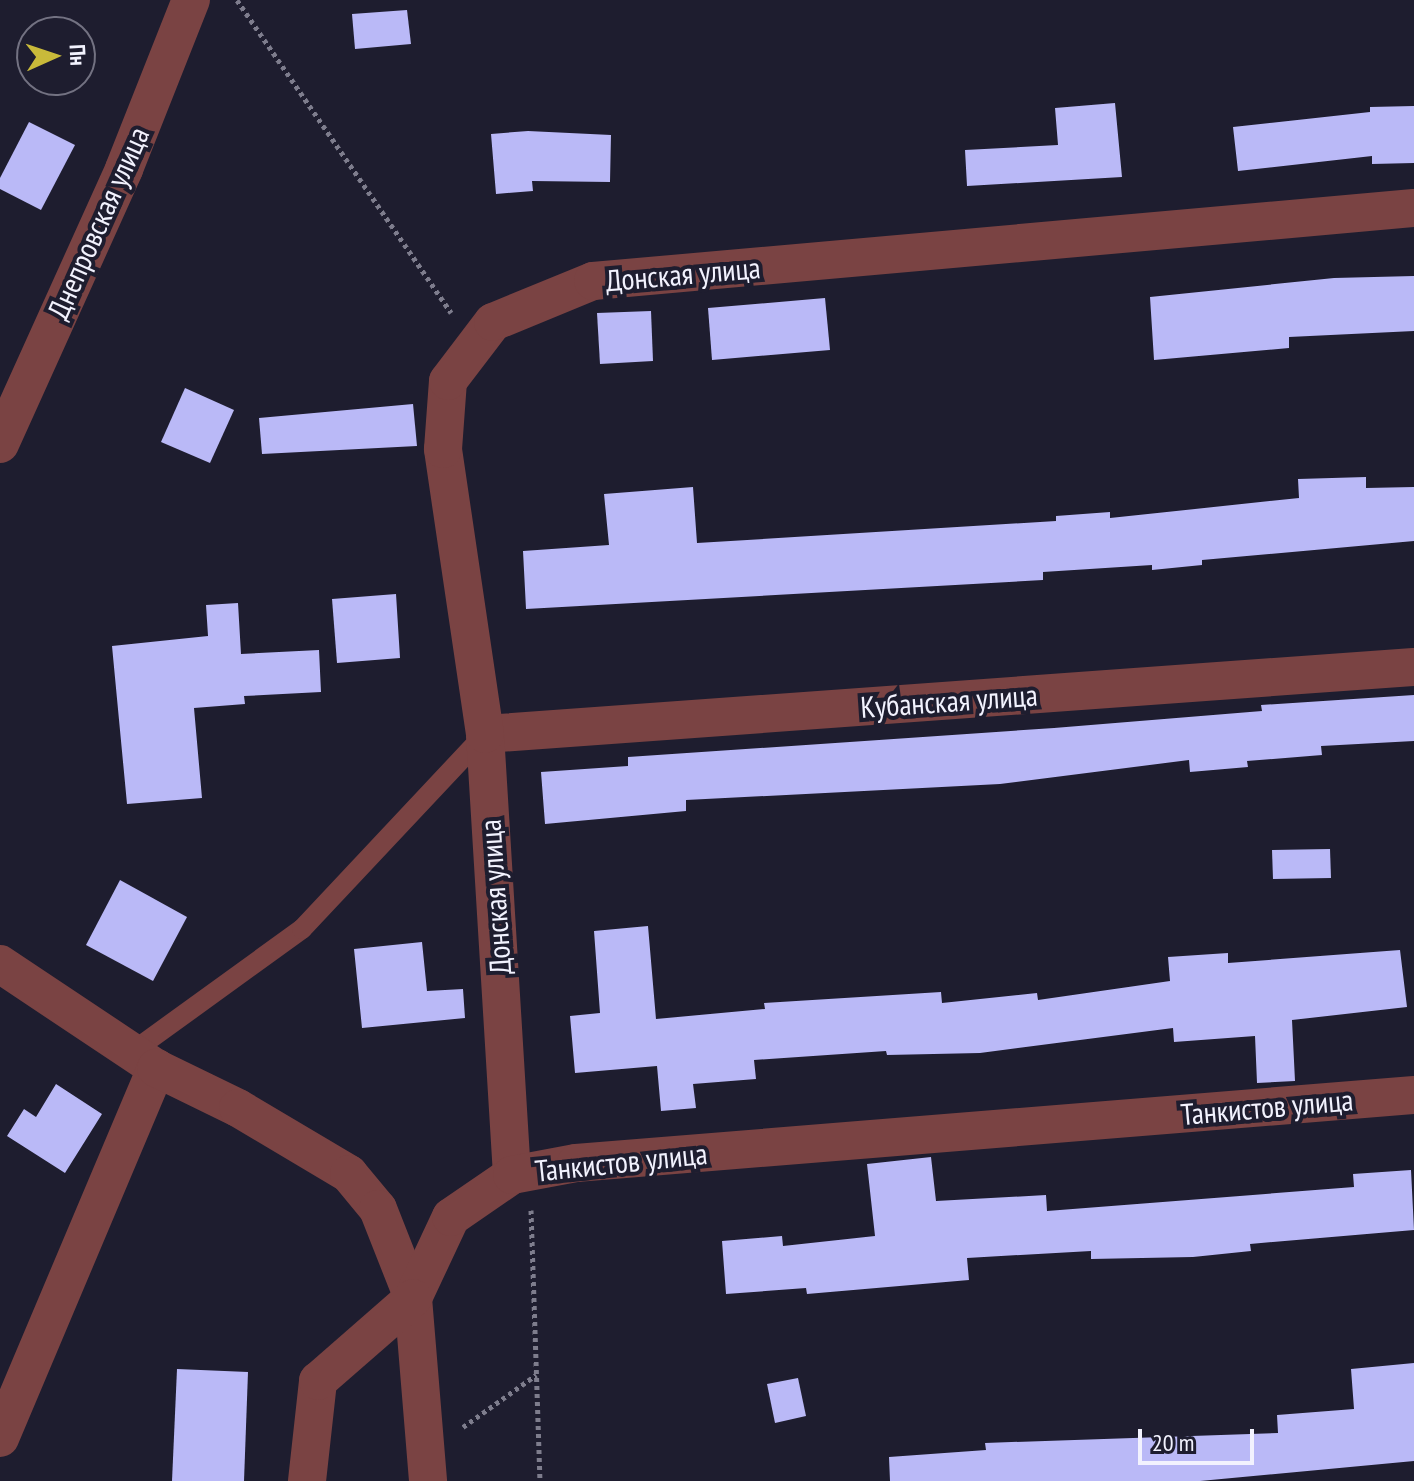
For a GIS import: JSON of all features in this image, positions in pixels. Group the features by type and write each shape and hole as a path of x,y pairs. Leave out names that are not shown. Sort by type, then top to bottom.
{"street":[{"name":"Днепровская улица","path":"0,444 124,169 191,0"},
{"name":"Донская улица","path":"521,1174 485,734 443,449 448,381 493,322 593,281 1414,208"},
{"name":"Кубанская улица","path":"485,734 1414,667"},
{"path":"0,964 144,1060 238,1108 349,1174 378,1209 413,1298 427,1467"},
{"path":"0,1438 144,1060"},
{"name":"Танкистов улица","path":"413,1298 451,1217 521,1174 592,1161 1414,1095"},
{"path":"307,1481 318,1381 413,1298"}],"lane":[{"path":"144,1060 302,929 402,816 485,734"}],"path":[{"path":"237,0 474,347"},
{"path":"521,1174 537,1374 540,1481"},
{"path":"427,1467 537,1374"}],"building":[{"path":"407,10 411,44 355,49 352,14"},
{"path":"1115,103 1122,177 967,186 965,150 1058,145 1055,108"},
{"path":"1414,106 1414,163 1372,164 1372,156 1238,171 1233,127 1370,112 1370,107"},
{"path":"29,122 75,145 41,210 0,189 0,178"},
{"path":"528,131 611,135 610,182 532,181 533,191 496,194 491,134"},
{"path":"1414,276 1414,331 1289,337 1289,348 1154,360 1150,297 1334,278"},
{"path":"825,298 830,350 712,360 708,308"},
{"path":"651,311 653,361 600,364 597,313"},
{"path":"185,388 234,410 210,463 161,442"},
{"path":"413,404 417,446 262,454 259,418"},
{"path":"1366,477 1366,488 1414,487 1414,541 1202,560 1202,565 1152,570 1152,565 1043,572 1043,580 526,609 523,551 609,545 604,494 693,487 697,543 1056,521 1056,516 1110,512 1110,518 1299,498 1298,479"},
{"path":"396,594 400,658 337,663 332,599"},
{"path":"238,603 241,654 319,650 321,692 244,696 245,704 194,708 202,798 127,804 112,646 208,636 206,605"},
{"path":"1414,695 1414,741 1321,746 1322,755 1247,761 1248,767 1190,772 1189,760 1000,784 686,800 686,811 545,824 541,772 628,766 628,757 1054,728 1262,711 1261,705"},
{"path":"1330,849 1331,878 1273,879 1272,850"},
{"path":"120,880 187,917 153,981 86,945"},
{"path":"648,926 656,1019 765,1009 764,1003 941,992 942,1003 1037,993 1038,1000 1170,981 1168,957 1228,953 1228,963 1400,950 1407,1007 1292,1020 1295,1081 1257,1083 1255,1036 1174,1042 1173,1028 980,1053 887,1055 886,1051 754,1060 756,1079 693,1084 696,1108 661,1111 657,1066 575,1073 570,1016 600,1013 594,931"},
{"path":"422,942 427,991 463,989 465,1018 362,1028 354,949"},
{"path":"56,1084 102,1114 65,1173 7,1136 24,1109 36,1117"},
{"path":"931,1157 936,1201 1046,1195 1047,1211 1354,1187 1353,1174 1411,1170 1414,1230 1250,1244 1251,1251 1193,1257 1091,1259 1091,1251 967,1258 969,1280 807,1294 806,1288 726,1294 722,1241 782,1236 783,1246 875,1236 867,1164"},
{"path":"1414,1363 1414,1461 1200,1481 890,1481 889,1457 986,1450 985,1443 1278,1433 1277,1415 1354,1409 1351,1369"},
{"path":"177,1369 248,1372 244,1481 172,1481"},
{"path":"798,1378 806,1416 775,1423 767,1384"}]}
